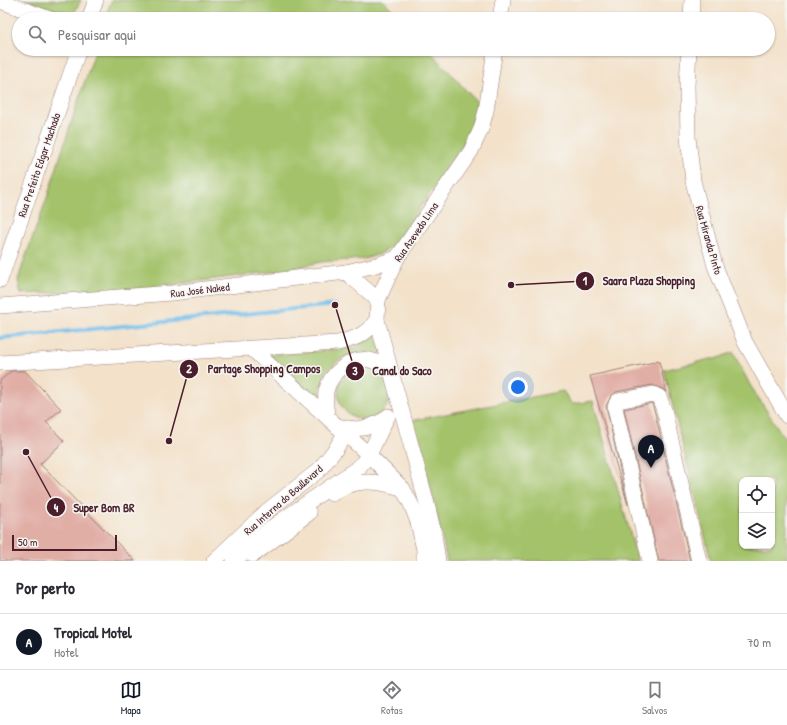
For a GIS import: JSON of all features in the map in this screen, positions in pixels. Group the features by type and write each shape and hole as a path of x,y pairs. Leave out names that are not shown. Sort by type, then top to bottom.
{"street":[{"path":"92,12 96,0"},
{"path":"501,12 503,0"},
{"path":"691,12 692,0"},
{"path":"0,1 31,12"},
{"name":"Rua Prefeito Edgar Machado","path":"0,280 77,56"},
{"name":"Rua Azevedo Lima","path":"438,561 434,534 426,500 377,320 378,300 397,258 471,151 478,136 486,111 494,56"},
{"name":"Rua Miranda Pinto","path":"689,56 687,86 688,137 693,181 714,266 745,342 785,407"},
{"name":"Rua José Naked","path":"0,306 172,293 346,272 397,258"},
{"path":"346,272 378,300"},
{"path":"0,363 338,343 358,337 370,328 377,320"},
{"path":"252,348 337,425 403,489 418,522 424,550 424,561"},
{"path":"386,419 373,426 358,430 337,425 326,404 326,391 332,379 350,362 369,360 379,362 390,369"},
{"path":"650,561 615,408 618,402 654,394 659,397 664,410 699,561"},
{"path":"234,561 271,528 359,467 369,455 398,397"},
{"name":"Rua Interna do Boullevard","path":"214,561 267,511 319,470 335,450 337,425"},
{"name":"Rua Interna do Boullevard","path":"246,561 343,488 373,481 386,483 403,489"}],"green space":[{"path":"24,0 81,0 75,12 63,12"},
{"path":"112,0 383,0 395,12 107,12"},
{"path":"94,56 434,56 477,102 475,114 467,137 454,159 397,240 390,248 379,254 365,259 321,262 279,271 128,290 21,294 18,280 48,195"},
{"path":"376,335 381,356 366,352 349,355 338,361 326,371 318,401 267,355 356,348"},
{"path":"733,352 750,385 787,442 787,561 711,561 664,370 710,359 716,359"},
{"path":"364,367 378,371 386,379 390,393 386,407 378,415 364,419 350,415 342,407 338,393 342,379 350,371"},
{"path":"563,391 572,404 593,401 638,561 447,561 432,493 410,421"}],"building":[{"path":"659,361 667,393 663,389 652,385 616,392 611,396 606,406 628,505 590,376"},
{"path":"11,371 25,371 61,409 46,422 64,441 40,464 135,561 0,561 0,381"},
{"path":"652,403 690,561 659,561 624,409"}],"waterway":[{"path":"0,338 335,305"}],"place":[{"name":"Saara Plaza Shopping","path":"511,285"},
{"name":"Canal do Saco","path":"335,305"},
{"name":"Partage Shopping Campos","path":"169,441"},
{"name":"Super Bom BR","path":"26,452"},
{"name":"Tropical Motel","path":"651,468"}]}
